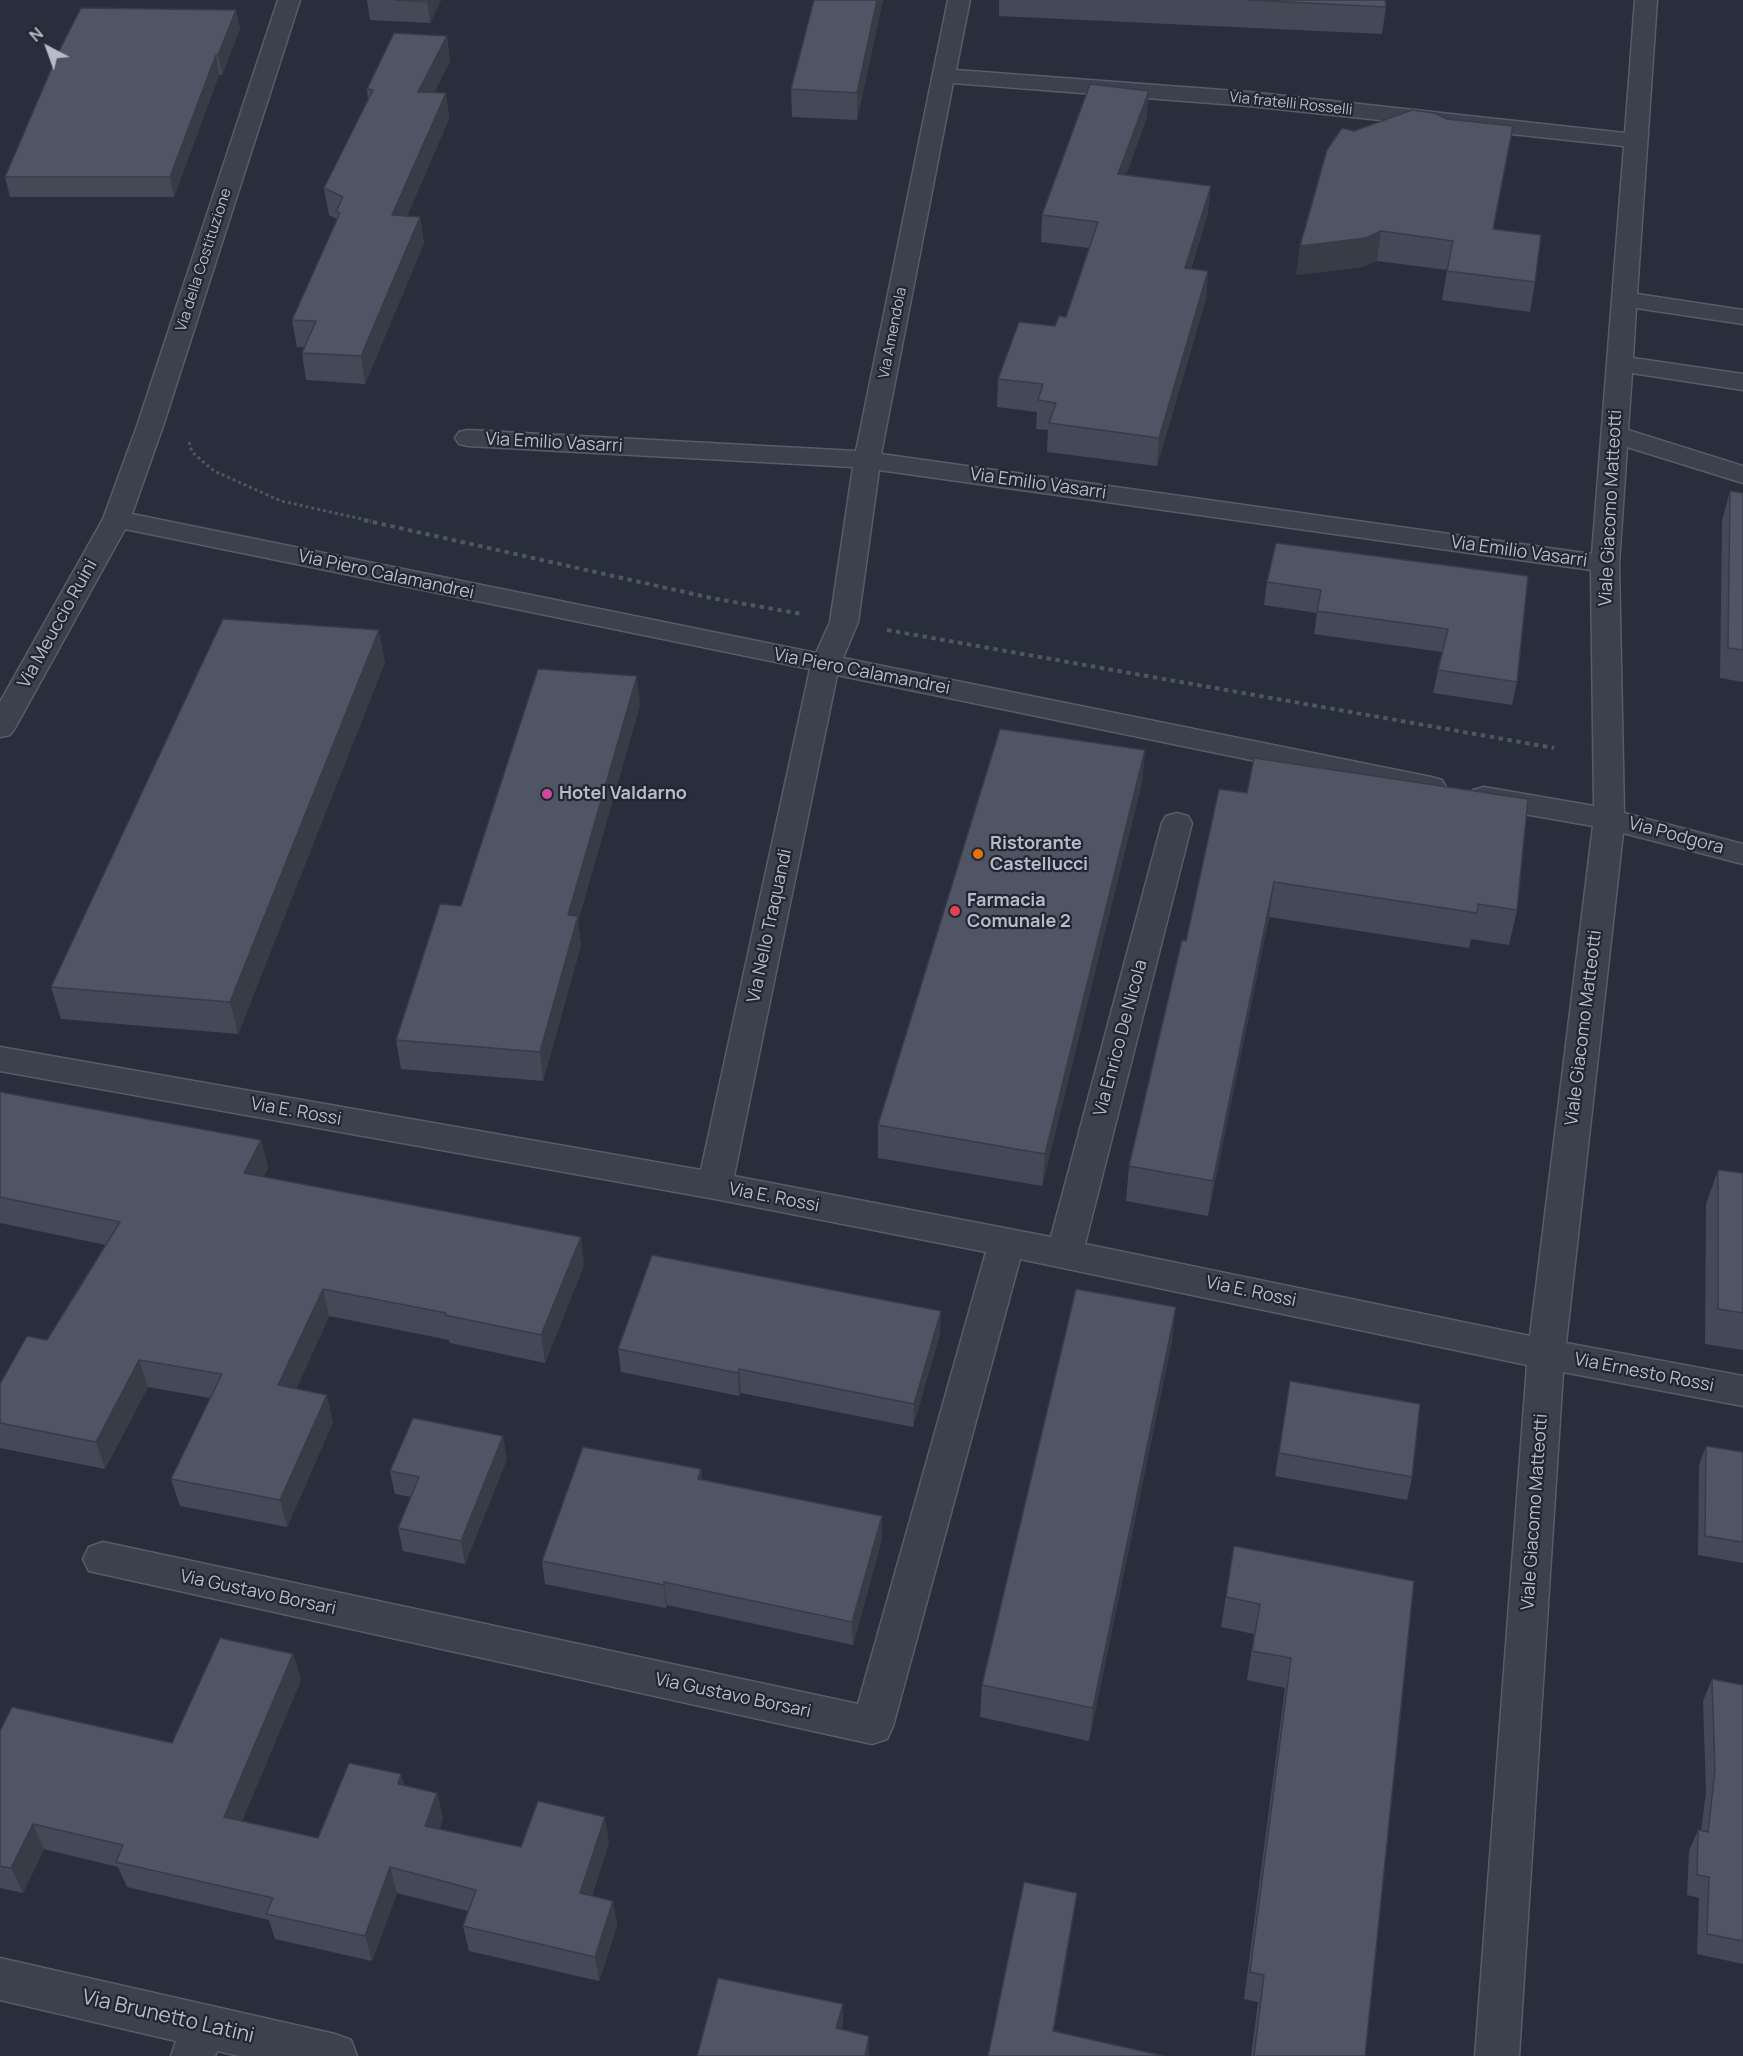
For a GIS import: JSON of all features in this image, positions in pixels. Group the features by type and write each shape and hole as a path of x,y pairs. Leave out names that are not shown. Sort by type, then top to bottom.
{"street":[{"name":"Via della Costituzione","path":"117,519 150,426 289,0"},
{"name":"Via Amendola","path":"825,665 844,622 867,460 959,0"},
{"name":"Viale Giacomo Matteotti","path":"1497,2056 1546,1354 1609,819 1605,564 1646,0"},
{"name":"Via fratelli Rosselli","path":"945,76 1249,99 1636,141"},
{"path":"1624,299 1743,317"},
{"path":"1619,364 1743,382"},
{"path":"1614,434 1743,475"},
{"name":"Via Emilio Vasarri","path":"468,438 867,460 1605,564"},
{"name":"Via Piero Calamandrei","path":"117,519 1470,795 1609,819"},
{"name":"Via Meuccio Ruini","path":"0,728 117,519"},
{"name":"Via Nello Traquandi","path":"714,1186 825,665"},
{"name":"Via Podgora","path":"1609,819 1743,854"},
{"name":"Via Enrico De Nicola","path":"1065,1253 1177,823"},
{"name":"Via E. Rossi","path":"0,1059 714,1186 1065,1253 1546,1354"},
{"name":"Via Gustavo Borsari","path":"103,1559 872,1726 1007,1242"},
{"name":"Via Ernesto Rossi","path":"1546,1354 1743,1391"},
{"name":"Via Brunetto Latini","path":"0,1979 199,2040 335,2056"}],"path":[{"path":"187,434 192,453 214,471 281,501 711,598 1554,748"}],"building":[{"path":"395,0 428,0 427,2"},
{"path":"814,0 877,0 857,93 791,89"},
{"path":"1248,0 1385,0 1386,7"},
{"path":"81,8 236,10 218,55 216,55 170,177 5,177 59,51"},
{"path":"394,33 447,36 418,92 446,93 392,215 420,217 361,356 302,353 316,321 292,320 340,213 336,212 343,197 324,188 373,90 367,89"},
{"path":"1090,84 1149,91 1118,174 1211,186 1185,268 1208,271 1159,438 1049,423 1056,403 1038,400 1043,384 998,379 1019,322 1055,326 1059,316 1066,317 1098,222 1042,215"},
{"path":"1412,110 1434,113 1447,119 1513,126 1493,229 1541,235 1535,282 1447,271 1453,241 1381,231 1366,238 1300,246 1327,150 1342,128 1354,131"},
{"path":"1730,491 1743,493 1743,650 1728,648"},
{"path":"1276,543 1528,576 1517,682 1438,670 1448,629 1317,611 1321,590 1267,582"},
{"path":"223,619 379,630 230,1002 51,987"},
{"path":"538,669 637,676 568,915 578,916 540,1052 396,1040 440,904 461,906"},
{"path":"1000,729 1145,750 1045,1154 878,1125"},
{"path":"1254,758 1528,799 1517,910 1478,904 1477,913 1274,882 1213,1181 1129,1166 1182,940 1186,941 1219,789 1247,793"},
{"path":"0,1092 261,1140 244,1173 581,1237 541,1335 445,1315 446,1313 323,1289 278,1385 327,1395 280,1500 171,1479 222,1374 139,1360 96,1442 0,1423 0,1384 27,1336 47,1340 120,1222 0,1197"},
{"path":"1718,1170 1743,1173 1743,1313 1718,1309"},
{"path":"652,1255 941,1311 914,1404 739,1369 738,1373 618,1349"},
{"path":"1076,1289 1176,1307 1093,1708 982,1685"},
{"path":"1290,1381 1420,1404 1412,1477 1279,1453"},
{"path":"413,1418 503,1436 461,1541 398,1528 419,1477 390,1471"},
{"path":"1706,1446 1743,1452 1743,1542 1705,1536"},
{"path":"583,1447 701,1469 698,1479 882,1516 852,1622 664,1582 664,1585 542,1561"},
{"path":"1234,1546 1414,1581 1365,2056 1254,2056 1264,1975 1250,1972 1291,1658 1252,1651 1260,1604 1226,1597"},
{"path":"220,1638 293,1654 224,1817 318,1838 349,1763 401,1774 398,1784 437,1793 425,1826 521,1847 538,1801 605,1817 580,1893 613,1901 595,1957 463,1926 476,1890 390,1867 365,1936 266,1914 273,1898 116,1862 123,1845 33,1824 11,1868 0,1866 0,1731 12,1707 172,1743"},
{"path":"1712,1679 1743,1685 1743,1941 1707,1934 1709,1877 1697,1875 1698,1830 1708,1832 1715,1771"},
{"path":"1024,1882 1077,1893 1053,2031 1164,2056 988,2056"},
{"path":"718,1978 843,2004 836,2028 869,2036 865,2056 697,2056"}],"place":[{"name":"Hotel Valdarno","path":"547,794"},
{"name":"Ristorante Castellucci","path":"978,854"},
{"name":"Farmacia Comunale 2","path":"955,911"}]}
